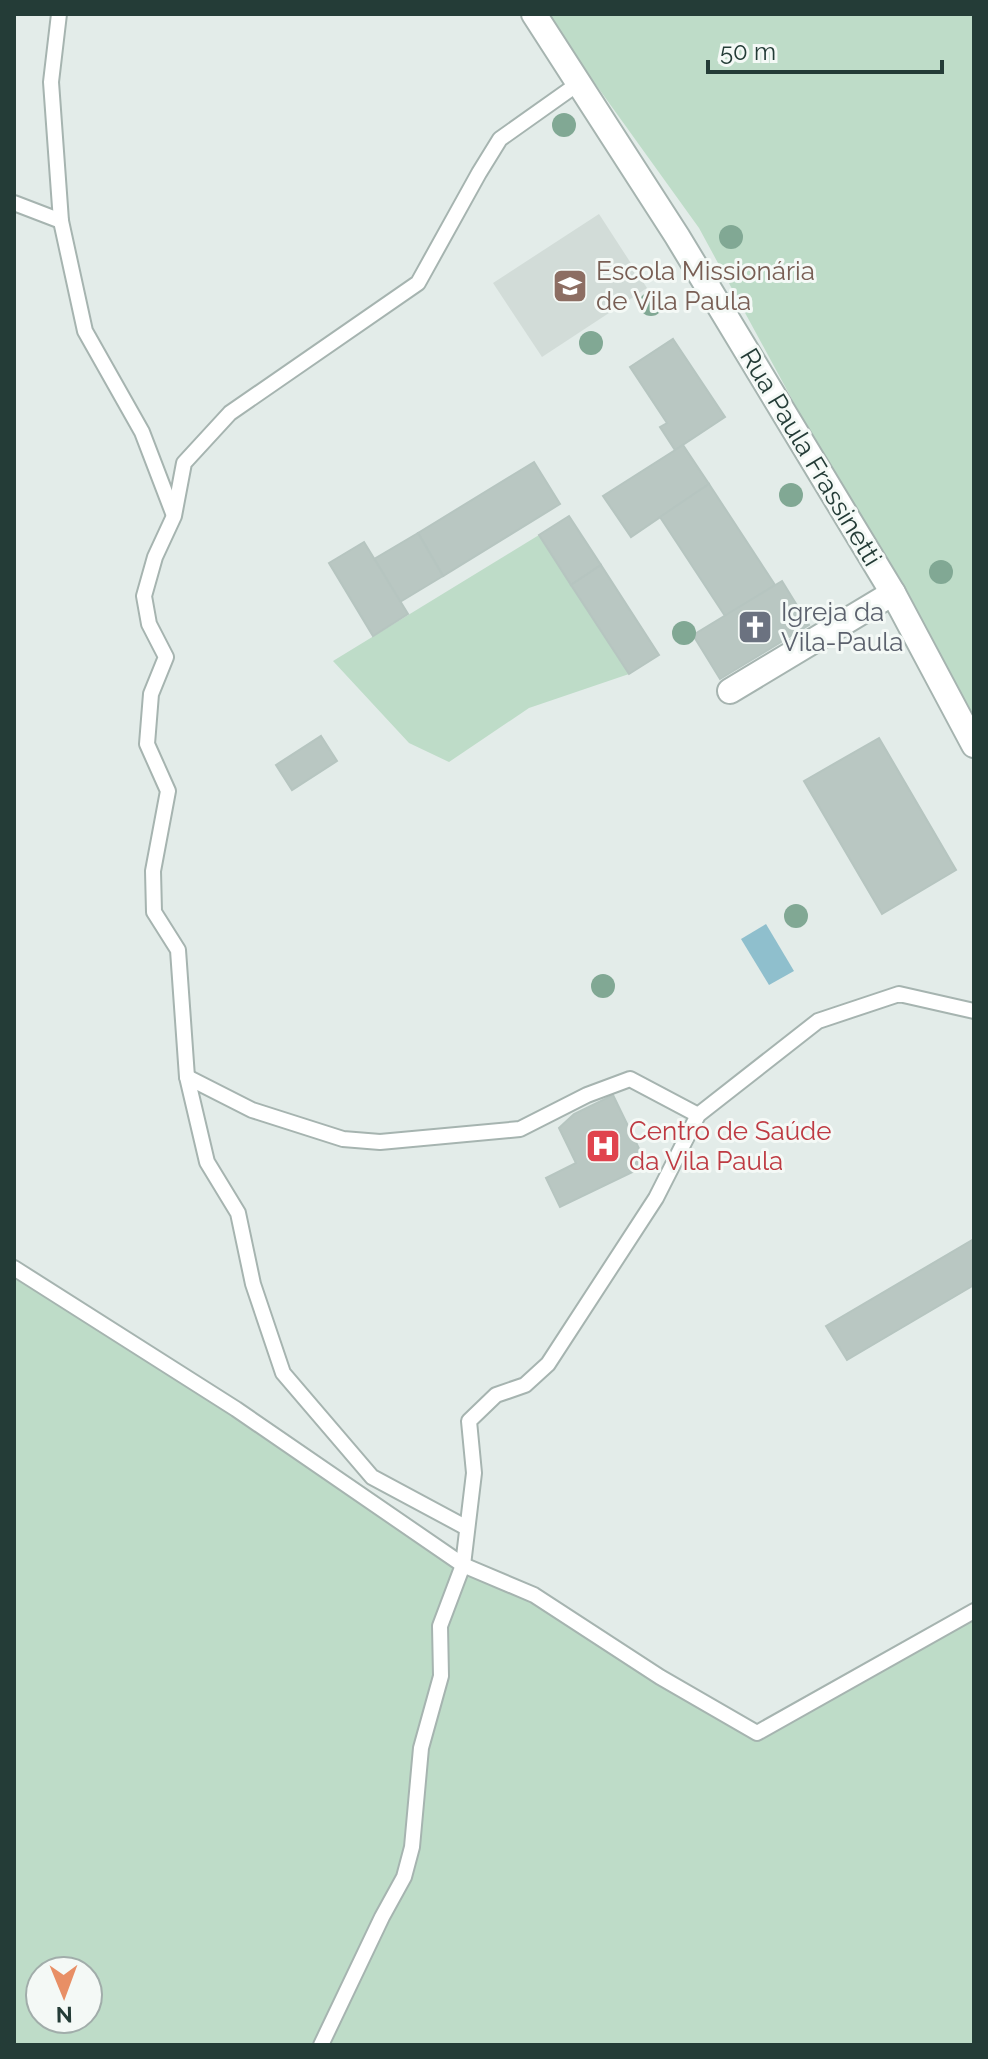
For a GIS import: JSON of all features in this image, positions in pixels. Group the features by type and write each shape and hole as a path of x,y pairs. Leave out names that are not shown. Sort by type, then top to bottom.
{"street":[{"name":"Rua Paula Frassinetti","path":"534,14 677,236 893,593 974,745"},
{"path":"730,691 893,593"}],"lane":[{"path":"59,14 51,82 61,221 85,331 142,432 174,516"},
{"path":"467,1528 372,1477 283,1373 253,1284 238,1213 207,1162 187,1077 178,950 154,912 153,871 168,791 147,744 151,694 166,657 149,624 144,596 155,557 174,516 184,463 230,413 418,283 500,139 579,83"},
{"path":"14,203 61,221"},
{"path":"321,2045 404,1877 412,1847 421,1748 441,1676 440,1626 463,1565 474,1473 469,1421 496,1395 525,1385 548,1364 656,1198 698,1115 818,1021 899,994 974,1011"},
{"path":"187,1077 252,1110 343,1139 380,1142 520,1129 587,1095 630,1079 698,1115"},
{"path":"14,1268 236,1409 463,1565 534,1595 660,1677 757,1733 974,1611"}],"shaded area":[{"name":"Escola Missionária de Vila Paula","path":"599,214 647,288 542,357 493,283"}],"green space":[{"path":"545,14 974,14 974,728 699,228"},
{"path":"539,535 629,674 529,708 449,762 409,743 333,661"},
{"path":"14,1268 463,1565 534,1595 757,1733 974,1611 974,2045 14,2045"}],"water":[{"path":"766,924 794,971 769,985 741,939"}],"building":[{"path":"673,339 725,417 675,450 660,427 667,423 630,367"},
{"path":"683,445 709,484 631,537 603,496"},
{"path":"534,462 560,504 443,576 418,533"},
{"path":"709,484 775,585 725,616 660,517"},
{"path":"569,516 601,565 571,585 539,535"},
{"path":"418,533 443,576 400,602 374,559"},
{"path":"364,542 408,614 373,636 329,563"},
{"path":"601,565 659,655 629,674 571,585"},
{"path":"782,581 809,625 720,679 693,635"},
{"path":"321,736 337,761 292,790 276,765"},
{"path":"879,738 956,870 882,914 804,781"},
{"name":"Centro de Saúde da Vila Paula","path":"613,1095 647,1165 560,1207 546,1178 576,1163 559,1128 574,1114"},
{"path":"974,1239 974,1285 847,1360 826,1326"}],"place":[{"name":"Escola Missionária de Vila Paula","path":"570,286"},
{"name":"Igreja da Vila-Paula","path":"755,627"},
{"name":"Centro de Saúde da Vila Paula","path":"603,1146"}]}
